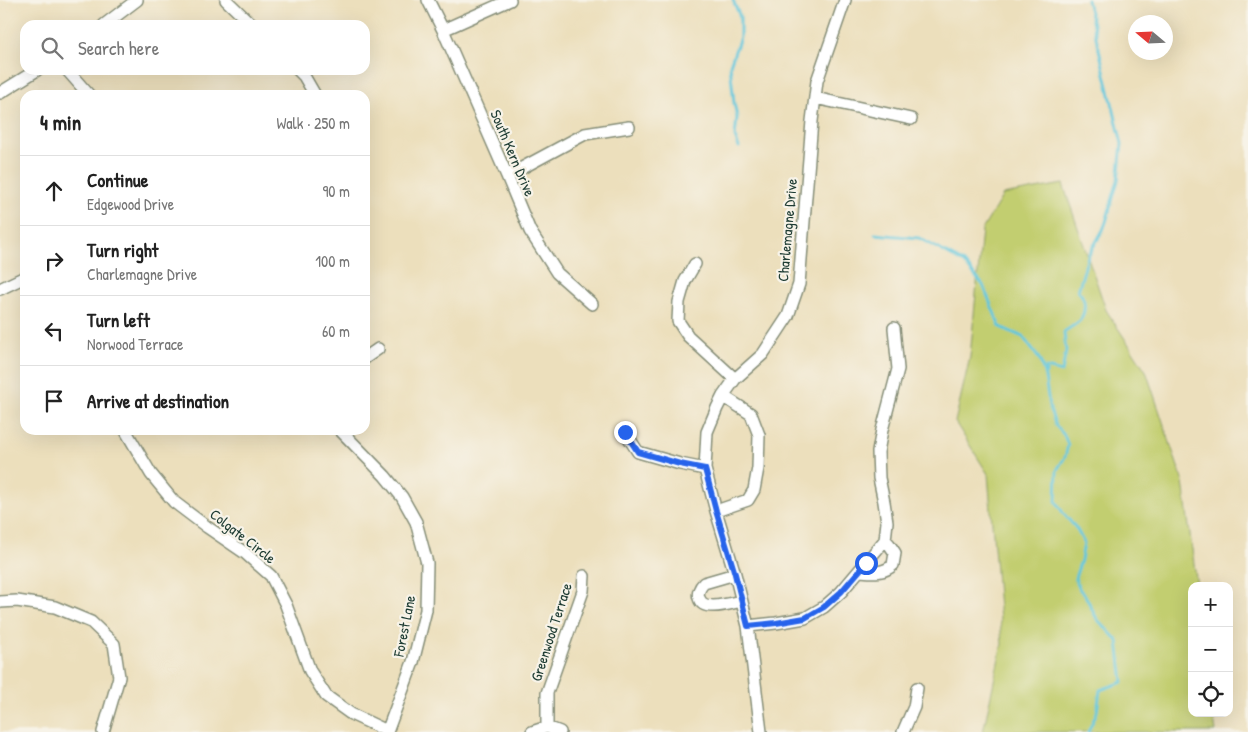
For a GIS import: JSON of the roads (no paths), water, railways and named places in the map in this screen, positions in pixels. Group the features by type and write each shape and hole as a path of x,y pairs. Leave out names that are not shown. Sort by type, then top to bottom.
{"street":[{"path":"111,20 137,0"},
{"path":"226,0 247,20"},
{"name":"South Kern Drive","path":"428,0 443,30 530,231 557,273 592,304"},
{"path":"443,30 510,0"},
{"name":"Charlemagne Drive","path":"761,732 748,626 705,469 707,432 723,396 735,379 762,354 788,316 799,284 815,98 818,81 846,0"},
{"path":"0,93 29,75"},
{"path":"71,75 85,90"},
{"path":"303,75 312,90"},
{"path":"815,98 911,119"},
{"path":"507,176 585,134 629,127"},
{"path":"695,264 685,281 679,302 678,321 688,336 735,379"},
{"path":"0,289 20,279"},
{"path":"748,626 805,618 824,607 841,592 885,540 886,522 879,478 878,452 898,369 894,328"},
{"path":"370,355 378,349"},
{"path":"716,511 748,500 754,490 758,468 759,435 751,414 723,396"},
{"path":"625,432 638,452 705,469"},
{"name":"Colgate Circle","path":"128,435 151,474 174,502 206,527 245,553 271,576 286,605 310,670 326,696 351,714 387,732"},
{"name":"Forest Lane","path":"345,435 386,476 402,497 416,522 427,563 426,610 413,662 387,732"},
{"path":"860,571 883,571 888,570 893,565 895,553 885,540"},
{"path":"735,574 704,583 699,591 699,598 702,603 714,607 741,601"},
{"name":"Greenwood Terrace","path":"547,727 547,693 583,591 584,576"},
{"path":"0,602 17,601 55,608 91,622 114,644 119,677 103,732"},
{"path":"903,732 914,707 916,688"},
{"path":"532,732 547,727 560,732"}],"waterway":[{"path":"733,0 740,17 740,37 730,65 737,117 735,137 739,147"},
{"path":"1046,373 1046,368 1062,372 1066,351 1064,332 1078,323 1083,316 1084,301 1078,291 1088,256 1106,222 1118,180 1122,144 1087,0"},
{"path":"875,234 919,238 964,263 983,285 1000,327 1023,337 1040,360 1045,377 1050,410 1056,426 1064,435 1068,445 1065,457 1057,470 1056,501 1063,513 1076,528 1084,543 1075,578 1097,619 1118,641 1123,682 1100,690 1097,712 1088,732"}]}
